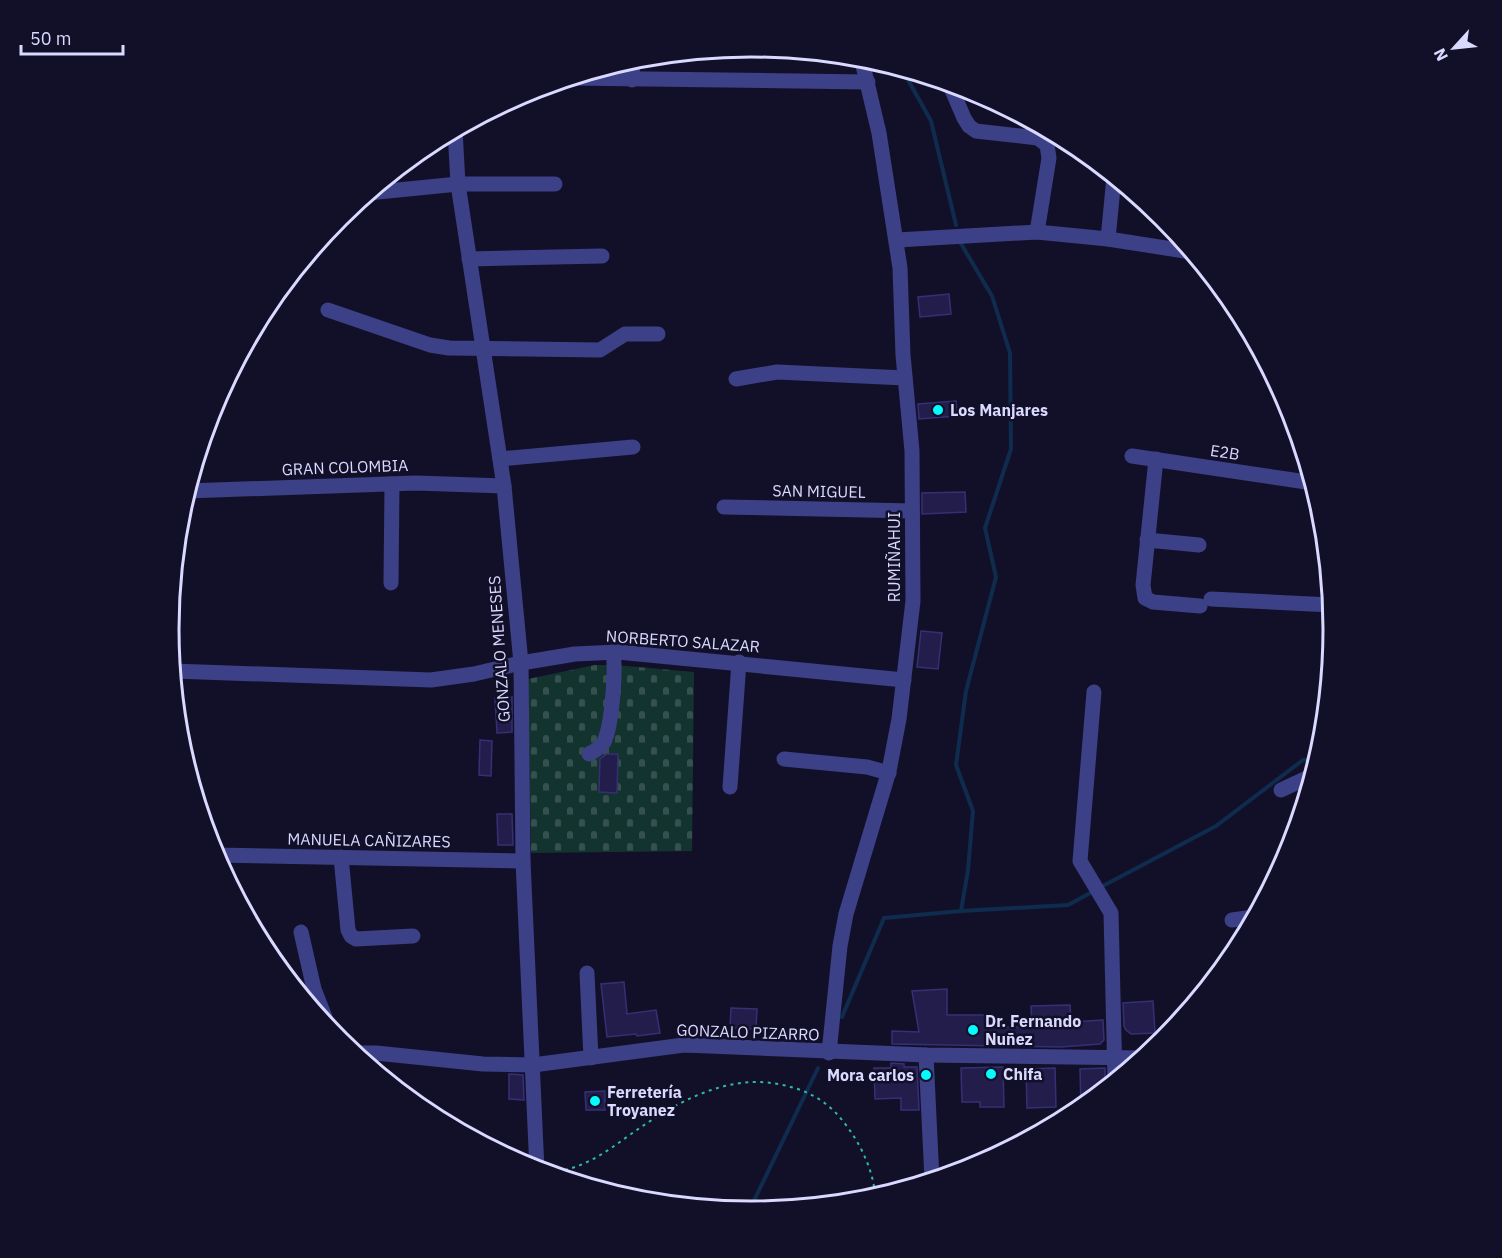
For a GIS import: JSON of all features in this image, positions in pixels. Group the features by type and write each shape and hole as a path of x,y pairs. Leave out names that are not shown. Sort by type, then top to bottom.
{"street":[{"name":"RUMIÑAHUI","path":"829,1053 840,946 846,914 889,773 899,719 913,600 912,451 905,378 900,268 879,133 864,68"},
{"path":"632,80 633,69"},
{"path":"594,79 868,82"},
{"path":"954,95 969,126 976,131 1038,138 1047,145 1049,158 1037,232"},
{"name":"GONZALO MENESES","path":"456,140 458,184 504,486 521,663 523,861 537,1159"},
{"path":"383,191 458,184 555,184"},
{"path":"1108,239 1113,187"},
{"path":"897,240 1037,232 1108,239 1179,250"},
{"path":"469,259 602,256"},
{"path":"328,310 430,345 449,348 600,350 626,334 658,334"},
{"path":"736,379 777,372 882,379 905,378"},
{"path":"500,459 633,447"},
{"name":"E2B","path":"1132,456 1304,482"},
{"path":"1156,459 1143,585 1145,598 1154,603 1322,605"},
{"path":"391,583 392,484"},
{"name":"GRAN COLOMBIA","path":"196,491 392,484 504,486"},
{"name":"SAN MIGUEL","path":"724,507 912,512"},
{"path":"1147,540 1198,545"},
{"path":"589,754 603,745 608,731 615,665 613,652"},
{"name":"NORBERTO SALAZAR","path":"181,671 431,680 575,654 613,652 739,662 904,680"},
{"path":"730,787 739,662"},
{"path":"1094,692 1080,861 1111,913 1115,1070"},
{"path":"784,759 867,767 889,773"},
{"path":"1281,790 1303,780"},
{"name":"MANUELA CAÑIZARES","path":"226,855 523,861"},
{"path":"341,857 348,930 351,936 356,939 413,936"},
{"path":"1232,920 1244,918"},
{"path":"301,932 314,989 320,1005"},
{"path":"587,973 591,1058"},
{"name":"GONZALO PIZARRO","path":"368,1053 483,1064 533,1065 684,1045 926,1056 1129,1058"},
{"path":"926,1056 932,1172"}],"path":[{"path":"563,1169 590,1161 673,1107 721,1087 759,1081 797,1089 825,1103 840,1117 853,1136 871,1173 873,1188"}],"green space":[{"path":"595,665 694,672 692,851 531,853 528,679"}],"building":[{"path":"949,294 951,314 920,317 918,297"},
{"name":"Los Manjares","path":"956,401 957,416 919,419 918,404"},
{"path":"965,492 966,512 922,514 922,493"},
{"path":"921,631 942,633 938,669 917,667"},
{"path":"512,697 512,732 497,733 495,698"},
{"path":"480,740 492,741 491,776 479,775"},
{"path":"607,754 618,754 617,793 599,792 600,759"},
{"path":"497,814 512,814 513,845 498,845"},
{"path":"624,982 627,1014 656,1010 660,1033 607,1037 601,984"},
{"path":"947,989 947,1015 985,1015 985,1027 1032,1027 1031,1006 1070,1005 1071,1022 1103,1020 1104,1040 1100,1044 1061,1047 892,1044 892,1031 919,1032 912,991"},
{"path":"1153,1001 1155,1033 1131,1034 1124,1026 1123,1003"},
{"path":"731,1008 757,1009 756,1029 730,1028"},
{"path":"891,1063 904,1064 904,1067 917,1067 919,1110 901,1110 901,1098 875,1099 874,1068 891,1068"},
{"path":"1003,1067 1004,1107 980,1107 980,1102 962,1102 961,1068"},
{"path":"1055,1068 1056,1107 1027,1108 1026,1069"},
{"path":"1105,1068 1105,1078 1081,1096 1080,1069"},
{"path":"509,1074 523,1075 524,1100 509,1099"},
{"name":"Ferretería Troyanez","path":"605,1091 605,1110 586,1110 585,1092"}],"waterway":[{"path":"907,79 931,121 956,225"},
{"path":"842,1017 884,918 961,911 968,870 973,811 956,765 966,691 996,577 985,528 1011,449 1010,353 992,296 960,242"},
{"path":"1101,887 1216,826 1303,760 1308,760"},
{"path":"961,911 1068,905 1094,891"},
{"path":"754,1201 818,1068"}],"place":[{"name":"Los Manjares","path":"938,410"},
{"name":"Dr. Fernando Nuñez","path":"973,1030"},
{"name":"Chifa","path":"991,1074"},
{"name":"Mora carlos","path":"926,1075"},
{"name":"Ferretería Troyanez","path":"595,1101"}]}
